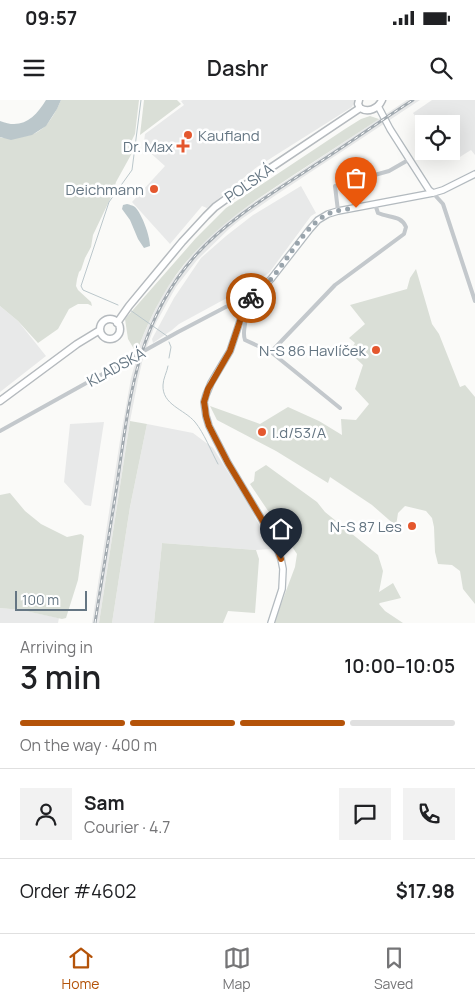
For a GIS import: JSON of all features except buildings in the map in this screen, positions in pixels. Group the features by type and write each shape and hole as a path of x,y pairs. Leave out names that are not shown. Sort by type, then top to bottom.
{"main road":[{"path":"359,100 360,108"},
{"path":"380,103 385,119 429,190 433,193"},
{"name":"POLSKÁ","path":"114,321 200,223 221,203 251,180 360,108 369,110 380,103"},
{"name":"KLADSKÁ","path":"271,623 282,589 281,559 273,538 228,463 209,426 204,402 208,389 230,351 244,309 255,294 271,279 310,229 318,220 328,214 433,193 475,174"},
{"path":"107,320 114,321 119,330 116,336 112,338 107,338 101,332 103,322 107,320"},
{"path":"0,403 77,344 101,332"}],"street":[{"path":"338,211 335,186 389,171 410,159"},
{"path":"433,193 443,204 473,287 475,301"},
{"path":"270,352 335,284 404,234 406,227 403,220 378,213 374,204"},
{"name":"KLADSKÁ","path":"0,431 178,332 255,294"},
{"path":"232,304 244,309 247,316 245,340 270,352 340,408"}],"shaded area":[{"path":"46,100 61,100 46,126 32,135 11,140 0,137 0,121 15,124 27,121"},
{"path":"61,100 139,100 135,134 132,140 132,153 116,182 113,193 93,235 91,247 77,279 76,286 78,290 91,302 92,306 78,304 69,309 58,329 38,343 18,321 0,306 0,137 30,135 41,130 56,111"},
{"path":"144,100 177,100 181,104 140,135"},
{"path":"355,100 352,107 257,167 207,208 202,206 170,244 132,202 165,166 146,149 144,142 145,134 184,105 181,101"},
{"path":"407,100 420,100 240,220 197,260 176,287 156,323 144,354 130,421 99,623 92,623 131,378 142,338 160,299 192,255 215,231 236,214"},
{"path":"432,100 475,100 475,155 471,150 460,157 460,115 415,116 413,113"},
{"path":"370,116 379,119 253,202 204,242 184,264 169,286 155,309 139,346 134,349 128,339 125,319 196,238 226,208 345,129"},
{"path":"301,186 316,213 311,216 269,273 179,324 153,343 152,339 174,298 201,258 253,215"},
{"path":"127,204 135,207 140,215 147,231 150,246 144,248 138,239 130,220 122,209 123,205"},
{"path":"416,269 432,324 439,334 460,387 465,385 475,397 475,604 463,589 460,571 452,565 438,564 432,518 426,511 405,506 398,513 396,526 372,505 330,477 328,483 276,451 217,420 210,406 260,424 288,407 319,421 342,435 341,419 356,420 369,404 355,389 363,365 349,352 355,343 349,338 365,324 350,305 407,289 410,278"},
{"path":"0,306 18,321 46,356 0,392"},
{"path":"130,421 147,424 130,507 112,623 99,623"},
{"path":"104,422 91,506 85,505 64,482 70,424"},
{"path":"147,424 193,433 213,448 248,504 272,549 256,550 162,543 154,623 112,623 130,507"},
{"path":"266,465 317,502 325,512 378,555 383,571 379,592 393,583 401,598 379,604 385,611 403,623 274,623 295,567 297,554 250,484 254,481 255,472"},
{"path":"10,493 25,511 41,524 67,537 81,534 84,536 78,580 66,618 62,619 21,610 0,608 0,495"},
{"path":"162,543 256,550 259,559 255,613 228,611 223,623 154,623"},
{"path":"0,608 21,610 59,618 58,623 0,623"}],"waterway":[{"path":"118,305 83,290 81,286 109,202 132,170 141,100"},
{"path":"130,310 167,336"},
{"path":"169,342 171,347 169,358"},
{"path":"168,366 163,385 166,397 174,406 195,422 218,464"}],"railway":[{"path":"95,623 131,393 138,364 148,336 160,308 175,282 208,242 237,218 413,100"}],"way so far":[{"path":"251,298 271,279 318,220 328,214 356,208"}],"place":[{"name":"Kaufland","path":"188,135"},
{"name":"Dr. Max","path":"183,146"},
{"name":"Deichmann","path":"154,189"},
{"name":"N-S 86 Havlíček","path":"376,350"},
{"name":"I.d/53/A","path":"262,432"},
{"name":"N-S 87 Les","path":"412,526"}],"route":[{"path":"251,298 244,309 230,351 211,383 204,402 209,426 228,463 273,538 281,559"}]}
